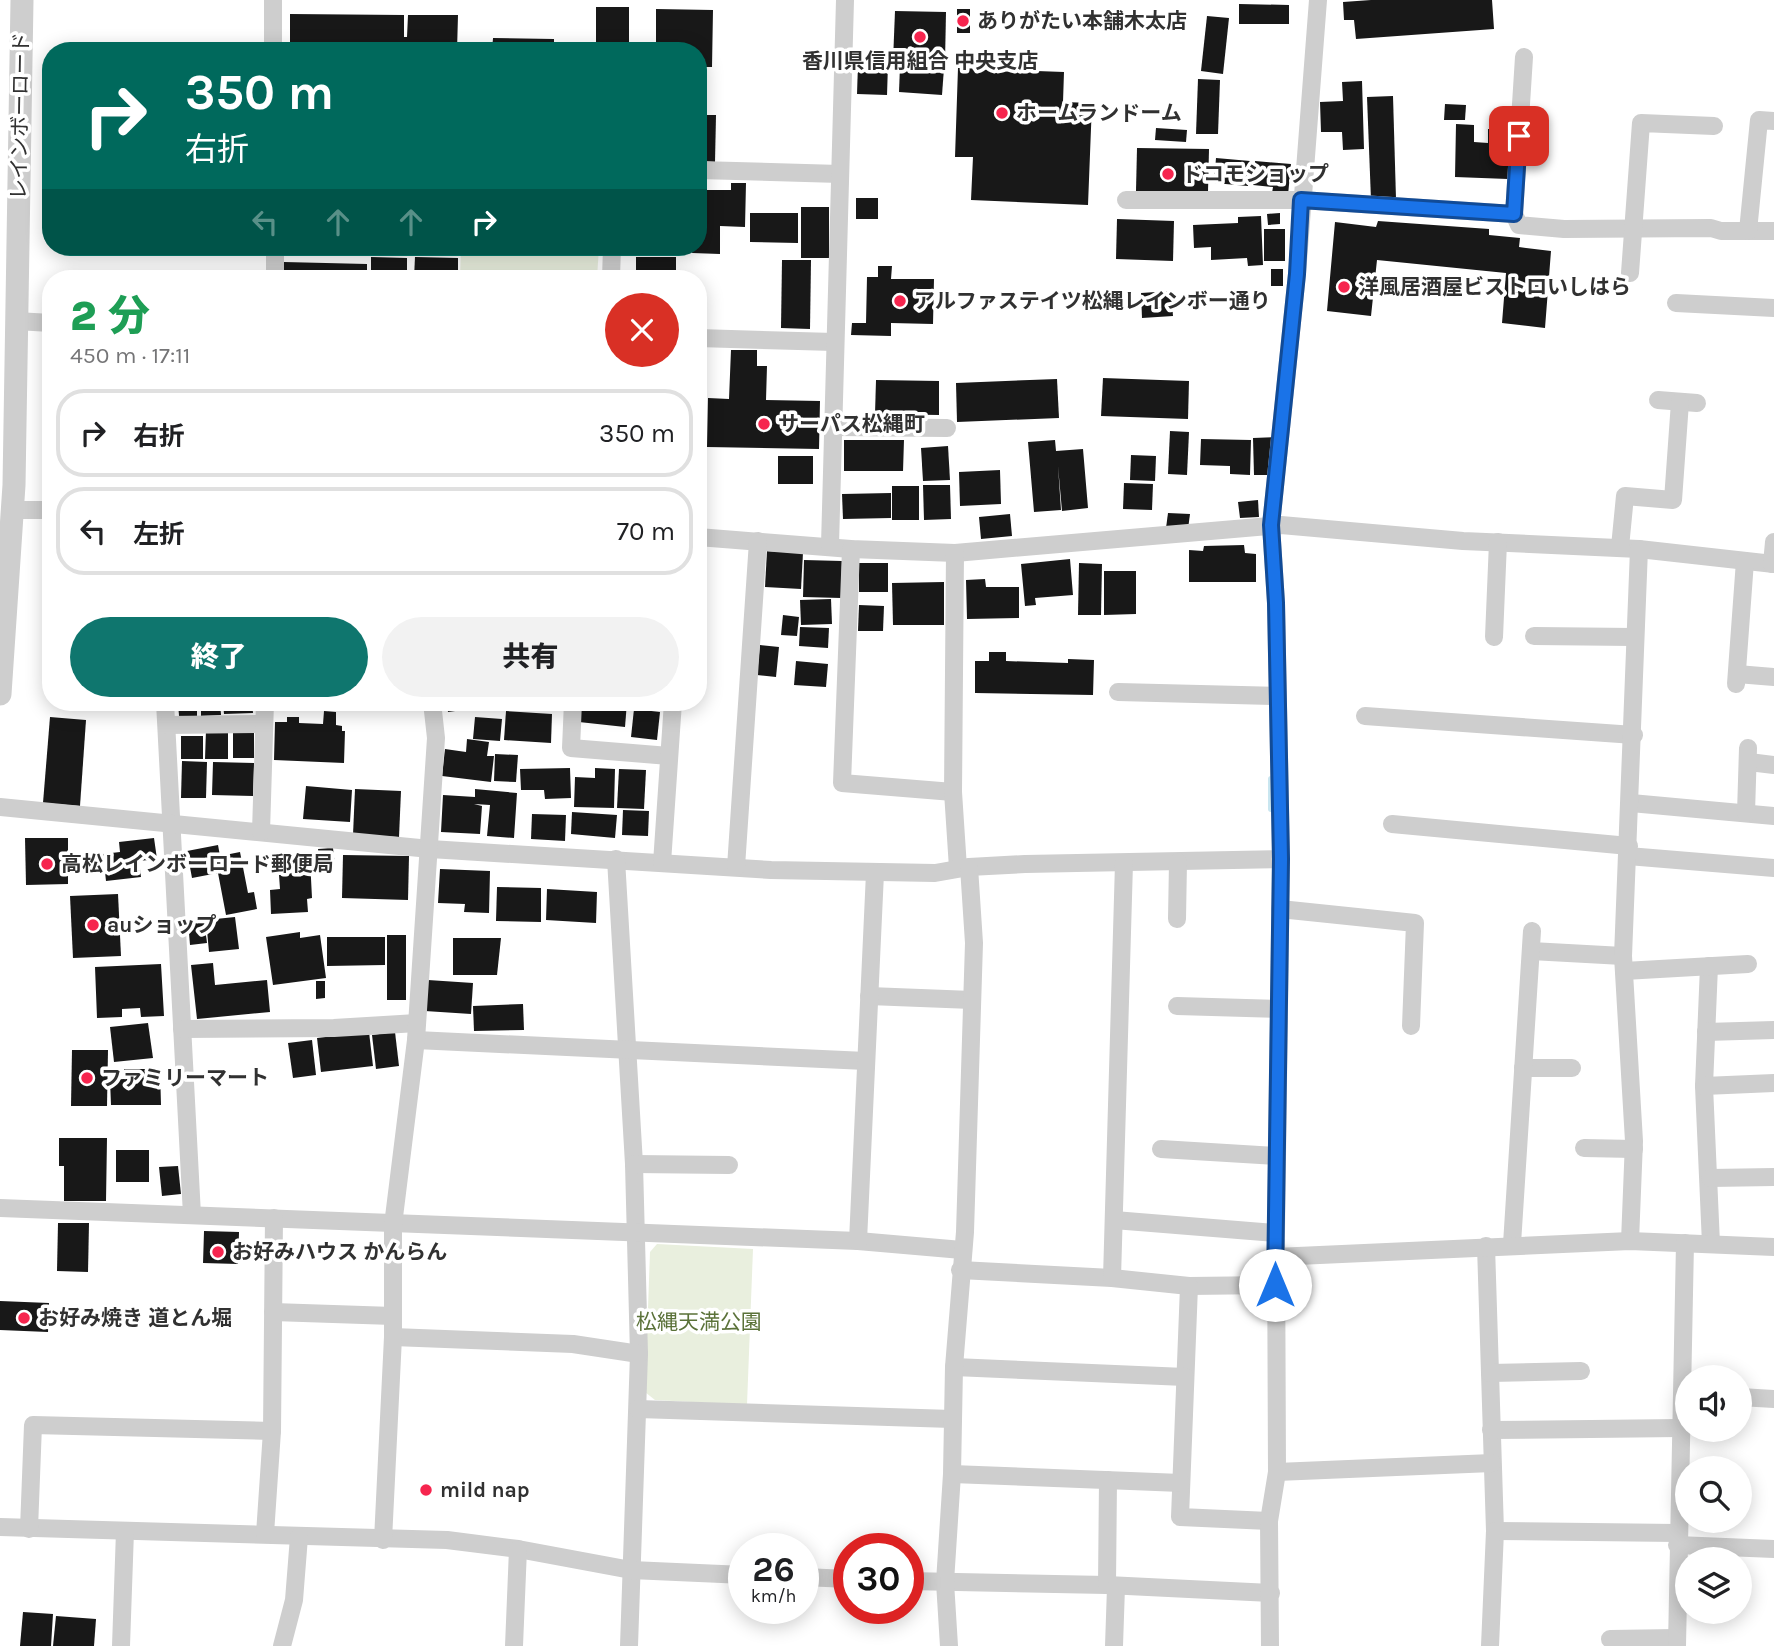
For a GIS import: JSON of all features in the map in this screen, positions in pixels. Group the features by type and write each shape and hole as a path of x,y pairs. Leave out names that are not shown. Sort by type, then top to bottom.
{"street":[{"name":"レインボーロード","path":"0,694 22,0"},
{"path":"273,0 273,42"},
{"path":"830,545 845,0"},
{"path":"1270,1646 1269,1521 1277,1472 1275,1257 1281,859 1271,525 1297,274 1318,0"},
{"path":"1524,57 1514,214 1519,225 1774,231"},
{"path":"1748,231 1759,120 1774,121"},
{"path":"1630,273 1641,123 1714,126"},
{"path":"707,170 840,174"},
{"path":"1126,200 1301,200 1514,214"},
{"path":"1676,303 1774,308"},
{"path":"11,316 42,321"},
{"path":"707,338 834,342"},
{"path":"1620,547 1625,496 1673,500 1688,402 1658,400"},
{"path":"833,427 947,428"},
{"path":"6,510 42,510"},
{"path":"707,538 830,545 852,549 955,553 1184,536 1271,525 1498,542 1620,547 1773,564 1774,542"},
{"path":"736,867 758,541"},
{"path":"1494,637 1498,542"},
{"path":"852,549 842,783 953,792"},
{"path":"1630,1241 1634,1149 1624,963 1639,549"},
{"path":"948,1646 945,1583 952,1475 951,1419 962,1250 974,943 953,792 955,553"},
{"path":"1745,561 1737,679 1774,677"},
{"path":"1534,636 1634,637"},
{"path":"1118,692 1277,696"},
{"path":"166,711 169,824 192,1215"},
{"path":"261,832 265,711"},
{"path":"383,1540 394,1337 393,1224 416,1032 436,738 433,711"},
{"path":"572,711 570,748 669,755"},
{"path":"662,863 672,711"},
{"path":"1365,716 1634,735"},
{"path":"167,725 264,724"},
{"path":"1746,813 1749,755 1774,765"},
{"path":"1631,803 1774,816"},
{"path":"0,807 430,849 875,873 936,873 963,868 1281,859"},
{"path":"1392,824 1774,868"},
{"path":"616,859 634,1164 639,1354 629,1646"},
{"path":"1177,919 1178,862"},
{"path":"1112,1278 1124,863"},
{"path":"858,1241 875,873"},
{"path":"1280,909 1415,923 1411,1026"},
{"path":"1512,1244 1532,931"},
{"path":"1531,951 1624,963 1709,966 1748,964"},
{"path":"1709,966 1704,1086 1711,1244"},
{"path":"869,996 972,1000"},
{"path":"1177,1006 1278,1009"},
{"path":"182,1029 334,1028 866,1061"},
{"path":"1706,1032 1774,1030"},
{"path":"1523,1068 1572,1068"},
{"path":"1704,1086 1774,1083"},
{"path":"1584,1148 1634,1149"},
{"path":"1161,1149 1277,1156"},
{"path":"634,1164 729,1165"},
{"path":"1710,1178 1774,1177"},
{"path":"0,1208 858,1241 962,1250"},
{"path":"265,1534 272,1431 274,1219"},
{"path":"1114,1220 1276,1233"},
{"path":"1275,1257 1512,1244 1630,1241 1774,1247"},
{"path":"1684,1365 1685,1243"},
{"path":"1486,1246 1495,1531 1490,1646"},
{"path":"960,1270 1112,1278 1189,1286 1275,1285"},
{"path":"1189,1286 1180,1517 1269,1521"},
{"path":"273,1312 393,1316"},
{"path":"394,1337 573,1344 639,1354"},
{"path":"954,1367 1185,1377"},
{"path":"1490,1373 1581,1371"},
{"path":"1752,1398 1774,1399"},
{"path":"638,1409 951,1419"},
{"path":"29,1528 33,1425 272,1431"},
{"path":"1491,1430 1675,1429"},
{"path":"1610,1639 1677,1642 1679,1442"},
{"path":"1277,1472 1492,1463"},
{"path":"952,1475 1181,1483"},
{"path":"1108,1480 1114,1646"},
{"path":"0,1527 383,1540 447,1539 631,1570 728,1574"},
{"path":"121,1646 125,1531"},
{"path":"1495,1531 1677,1539 1774,1549"},
{"path":"282,1646 294,1600 299,1537"},
{"path":"514,1646 518,1549"},
{"path":"924,1582 1112,1586 1271,1594"}],"green space":[{"path":"461,256 598,256 598,270 460,270"},
{"name":"松縄天満公園","path":"657,1244 753,1249 747,1405 655,1400 645,1392 650,1252"}],"building":[{"path":"1492,0 1494,29 1356,39 1354,20 1344,20 1343,2"},
{"path":"1239,4 1289,5 1289,24 1239,24"},
{"path":"596,7 629,7 629,42 596,42"},
{"path":"656,9 713,10 712,67 707,67 707,42 656,42"},
{"name":"ありがたい本舗木太店","path":"957,9 970,9 970,33 957,33"},
{"path":"895,11 946,12 945,62 893,61"},
{"path":"290,14 404,15 404,37 407,37 408,15 458,15 457,42 290,42"},
{"path":"1207,16 1229,18 1223,74 1201,71"},
{"path":"493,38 554,39 554,42 493,42"},
{"path":"858,64 888,64 887,95 857,94"},
{"path":"900,66 944,68 942,95 899,92"},
{"path":"958,68 1064,72 1063,102 1092,103 1088,205 971,200 973,157 955,157"},
{"path":"1198,79 1220,80 1218,134 1196,134"},
{"path":"1362,81 1364,149 1343,150 1342,132 1321,132 1320,102 1343,101 1342,82"},
{"path":"1393,96 1396,199 1371,200 1367,97"},
{"path":"1445,104 1466,105 1465,120 1444,120"},
{"path":"707,115 716,115 715,162 707,162"},
{"path":"1456,124 1474,125 1474,142 1488,143 1488,129 1509,129 1508,179 1455,177"},
{"path":"1156,128 1187,130 1186,142 1155,140"},
{"path":"1137,148 1209,149 1208,192 1136,191"},
{"path":"1216,158 1250,161 1248,186 1214,183"},
{"path":"1255,161 1291,164 1288,195 1272,193 1273,187 1253,185"},
{"path":"731,183 746,183 745,227 720,226 720,254 707,254 707,190 731,190"},
{"path":"856,198 878,198 878,219 856,219"},
{"path":"801,207 829,207 829,258 801,258"},
{"path":"750,213 798,213 798,243 750,242"},
{"path":"1280,213 1280,224 1268,225 1267,214"},
{"path":"1261,216 1263,265 1248,266 1247,258 1211,260 1211,247 1194,248 1193,225 1238,223 1238,217"},
{"path":"1117,219 1174,221 1173,261 1116,259"},
{"path":"1378,221 1489,229 1489,235 1520,238 1519,247 1551,251 1545,328 1502,323 1506,273 1377,260 1371,316 1327,311 1335,222 1376,227"},
{"path":"1264,229 1285,229 1285,261 1264,261"},
{"path":"371,257 407,258 407,270 371,270"},
{"path":"415,257 458,258 458,270 414,270"},
{"path":"636,257 676,257 676,270 636,270"},
{"path":"782,260 811,260 810,329 781,328"},
{"path":"284,262 367,264 367,270 284,270"},
{"name":"アルファステイツ松縄レインボー通り","path":"878,266 892,266 891,279 934,279 933,324 891,323 891,336 851,335 852,323 866,323 867,277 878,277"},
{"path":"1271,269 1283,269 1283,286 1271,286"},
{"path":"1171,291 1173,316 1142,318 1141,293"},
{"name":"サーパス松縄町","path":"731,350 757,350 757,366 767,366 766,400 820,401 819,449 707,447 708,398 729,399"},
{"path":"1103,378 1189,381 1188,419 1101,416"},
{"path":"1057,379 1059,418 957,422 956,383"},
{"path":"876,380 939,381 939,415 875,414"},
{"path":"1170,431 1189,432 1187,475 1168,474"},
{"path":"1275,437 1276,475 1254,475 1253,438"},
{"path":"1201,439 1251,440 1250,475 1230,474 1230,466 1200,465"},
{"path":"844,440 904,440 903,471 844,471"},
{"path":"1055,440 1056,451 1083,449 1088,508 1062,511 1058,466 1061,510 1034,512 1028,442"},
{"path":"948,446 950,480 923,481 921,448"},
{"path":"1131,455 1156,456 1155,481 1130,480"},
{"path":"778,456 813,456 813,484 778,484"},
{"path":"1000,470 1001,504 960,506 959,472"},
{"path":"1124,483 1153,484 1152,510 1123,509"},
{"path":"923,485 950,485 951,519 924,520"},
{"path":"892,486 919,486 919,520 892,520"},
{"path":"891,493 891,518 843,519 842,494"},
{"path":"1258,500 1259,517 1240,518 1238,502"},
{"path":"1168,513 1190,514 1188,529 1166,528"},
{"path":"1010,514 1012,536 981,539 979,517"},
{"path":"1244,545 1245,553 1256,554 1256,582 1189,582 1189,550 1203,551 1204,546"},
{"path":"767,551 803,553 801,589 765,587"},
{"path":"1070,559 1073,595 1035,598 1036,605 1025,606 1021,564"},
{"path":"804,560 842,561 841,598 803,597"},
{"path":"859,563 888,563 888,592 859,592"},
{"path":"1079,563 1102,564 1101,615 1078,615"},
{"path":"1104,571 1136,571 1136,614 1104,615"},
{"path":"985,579 986,587 1019,587 1019,618 967,619 966,580"},
{"path":"944,582 944,625 893,625 892,583"},
{"path":"831,599 832,624 801,625 800,600"},
{"path":"859,605 884,606 883,631 858,631"},
{"path":"783,615 799,617 797,636 781,635"},
{"path":"800,627 829,628 828,648 799,646"},
{"path":"760,645 779,647 776,677 757,675"},
{"path":"989,652 1006,652 1006,661 1068,663 1068,659 1094,660 1093,695 975,693 975,661 989,661"},
{"path":"796,661 828,664 826,687 794,685"},
{"path":"179,711 197,711 197,716 179,716"},
{"path":"201,711 221,711 221,715 201,716"},
{"path":"224,711 253,713 224,714"},
{"path":"324,711 336,712 336,725 342,726 342,731 345,731 344,763 274,760 275,722 287,722 287,717 299,717 299,723 323,724"},
{"path":"506,711 552,714 551,743 504,740"},
{"path":"580,711 626,711 625,727 579,722"},
{"path":"634,711 660,712 657,740 631,737"},
{"path":"50,717 86,720 80,806 43,803"},
{"path":"475,717 502,719 500,741 473,739"},
{"path":"206,730 228,730 228,759 205,759"},
{"path":"233,732 254,733 254,758 233,758"},
{"path":"181,736 203,736 203,759 181,759"},
{"path":"467,739 489,742 487,756 494,756 491,782 442,776 445,749 466,752"},
{"path":"495,754 518,755 516,782 494,781"},
{"path":"182,761 207,762 206,798 181,798"},
{"path":"213,762 254,763 253,796 212,795"},
{"path":"570,768 571,798 545,799 544,790 521,790 520,769"},
{"path":"595,768 615,769 614,808 574,807 575,777 595,778"},
{"path":"619,769 646,770 644,809 617,808"},
{"path":"306,786 352,790 350,822 303,819"},
{"path":"355,789 401,791 399,837 353,835"},
{"path":"475,789 517,793 514,838 487,836 490,805 474,804 482,806 480,834 441,832 443,795 475,797"},
{"path":"623,810 649,811 648,836 622,835"},
{"path":"572,812 617,815 615,838 571,834"},
{"path":"532,814 566,815 565,841 531,839"},
{"path":"25,838 68,838 68,884 26,885"},
{"path":"154,838 157,859 139,861 141,877 106,881 103,854 120,852 119,842"},
{"path":"218,845 220,856 240,852 248,893 254,892 257,909 226,915 218,873 192,878 187,851"},
{"path":"333,848 335,867 320,868 318,849"},
{"path":"343,855 409,856 408,900 342,898"},
{"path":"310,859 312,898 307,899 308,912 271,914 270,890 280,889 278,861"},
{"path":"440,869 490,871 489,913 464,912 465,904 438,903"},
{"path":"497,887 541,888 541,922 496,921"},
{"path":"547,889 597,892 596,923 546,920"},
{"path":"118,894 121,956 73,958 70,896"},
{"path":"235,917 239,949 209,952 206,920"},
{"path":"204,920 207,943 190,945 188,921"},
{"path":"300,932 300,938 320,935 326,978 273,985 266,937"},
{"path":"387,935 406,935 406,1000 387,1000"},
{"path":"327,937 385,937 385,965 327,966"},
{"path":"453,938 501,938 497,975 453,975"},
{"path":"213,963 215,985 267,980 270,1012 197,1019 191,965"},
{"path":"161,964 164,1016 141,1017 140,1008 122,1009 122,1017 97,1018 95,967"},
{"path":"428,980 473,983 471,1014 425,1011"},
{"path":"316,981 325,981 325,998 316,999"},
{"path":"523,1004 524,1030 474,1031 473,1006"},
{"path":"148,1023 153,1058 114,1062 110,1027"},
{"path":"369,1032 373,1066 321,1072 317,1038"},
{"path":"395,1032 399,1066 376,1069 372,1035"},
{"path":"312,1040 316,1075 293,1078 288,1043"},
{"path":"72,1050 108,1050 107,1106 71,1106"},
{"path":"124,1069 160,1069 161,1105 111,1105 110,1080 124,1079"},
{"path":"59,1138 107,1138 106,1201 64,1201 64,1166 59,1166"},
{"path":"116,1150 149,1150 149,1182 116,1182"},
{"path":"178,1166 181,1194 162,1196 159,1167"},
{"path":"58,1223 89,1223 88,1272 57,1271"},
{"path":"204,1231 239,1232 238,1264 203,1263"},
{"path":"0,1301 49,1303 48,1332 0,1330"},
{"path":"23,1612 53,1614 51,1646 20,1646"},
{"path":"56,1616 96,1619 94,1646 53,1646"}],"waterway":[{"path":"1271,779 1271,809"}],"place":[{"name":"ありがたい本舗木太店","path":"963,21"},
{"name":"香川県信用組合 中央支店","path":"920,37"},
{"name":"ホームランドーム","path":"1002,113"},
{"name":"ドコモショップ","path":"1168,174"},
{"name":"洋風居酒屋ビストロいしはら","path":"1344,287"},
{"name":"アルファステイツ松縄レインボー通り","path":"900,301"},
{"name":"サーパス松縄町","path":"764,424"},
{"name":"高松レインボーロード郵便局","path":"47,864"},
{"name":"auショップ","path":"93,925"},
{"name":"ファミリーマート","path":"87,1078"},
{"name":"お好みハウス かんらん","path":"218,1252"},
{"name":"お好み焼き 道とん堀","path":"24,1318"},
{"name":"mild nap","path":"426,1490"}],"route":[{"path":"1275,1285 1281,859 1276,603 1271,525 1297,274 1301,200 1514,214 1519,136"}]}
